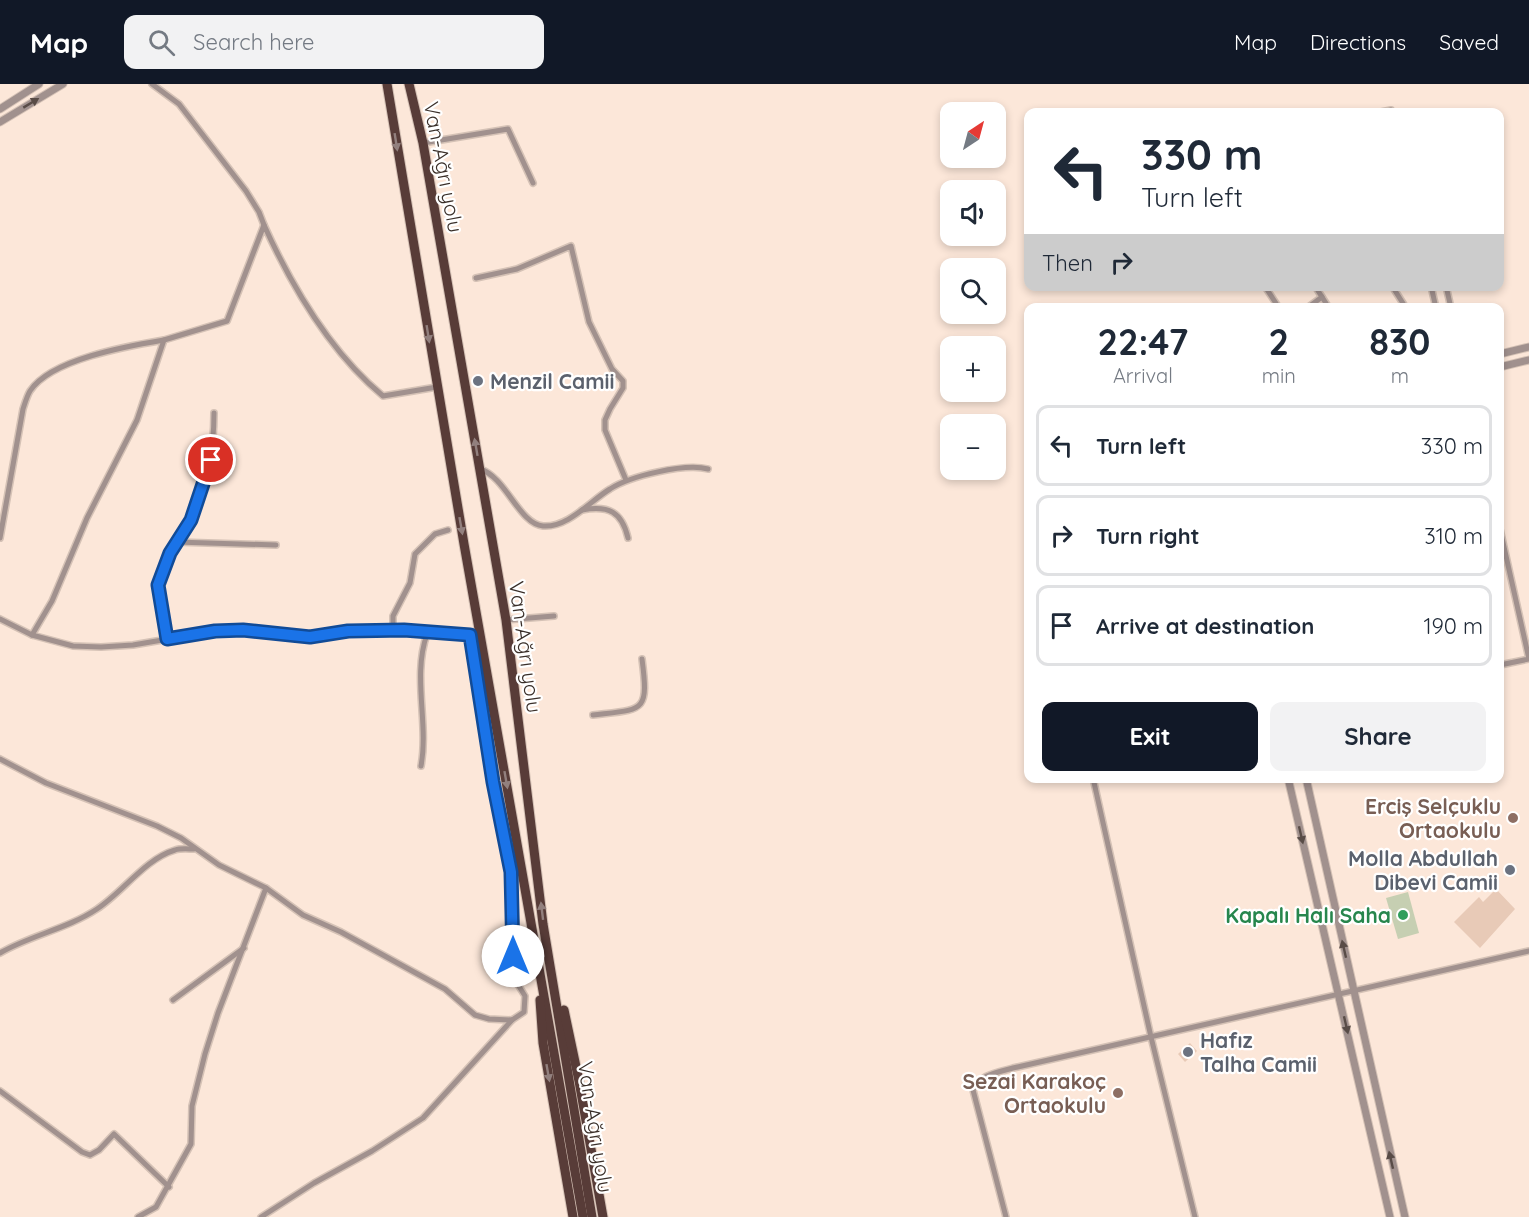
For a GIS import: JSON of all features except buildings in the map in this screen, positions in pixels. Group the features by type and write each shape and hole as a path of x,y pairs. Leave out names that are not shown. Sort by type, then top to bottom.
{"highway":[{"path":"387,84 437,387 583,1217"},
{"name":"Van-Ağrı yolu","path":"409,84 423,143 506,620 543,924 592,1217"},
{"path":"552,971 569,1029 603,1217"},
{"path":"540,973 543,1043 573,1217"}],"street":[{"path":"0,108 39,84"},
{"path":"0,122 63,84"},
{"path":"152,84 179,104 246,192 259,212 285,272 329,337 364,381 383,396 391,397 437,387"},
{"path":"423,143 508,129 533,183"},
{"path":"0,538 23,409 30,392 38,383 60,368 117,350 164,340 227,321 264,225"},
{"path":"476,278 523,267 571,246 589,322 612,369 623,381 623,388 605,420 605,430 626,480"},
{"path":"1318,291 1326,303"},
{"path":"1314,303 1322,297"},
{"path":"32,635 52,602 87,518 137,420 164,340"},
{"path":"1504,353 1529,347"},
{"path":"1504,366 1529,360"},
{"path":"167,639 158,585 176,542 191,520 206,479 214,439 214,413"},
{"path":"480,469 492,476 511,496 519,510 538,525 555,525 566,521 626,480 657,472 692,467 708,469"},
{"path":"580,510 597,509 619,516 624,521 628,538"},
{"path":"393,632 393,616 410,583 415,554 435,534 448,530"},
{"path":"176,542 276,545"},
{"path":"1504,547 1529,659 1504,664"},
{"path":"506,620 554,616"},
{"path":"0,619 32,635 73,646 133,645 215,631 243,630 310,637 348,631 393,632 404,630 427,634 470,635 480,633"},
{"path":"421,766 423,729 420,671 427,634"},
{"path":"261,1217 423,1118 512,1020 524,1012 525,996 513,975 511,872 493,782 470,635"},
{"path":"593,715 620,713 638,707 646,691 642,659"},
{"path":"0,759 46,783 157,826 219,865 266,888 303,915 445,989 475,1015 489,1019 512,1020"},
{"path":"1094,783 1151,1037 1195,1217"},
{"path":"1289,783 1390,1217"},
{"path":"1307,783 1405,1217"},
{"path":"0,953 33,936 46,934 98,909 158,858 176,850 196,849"},
{"path":"138,1217 156,1207 191,1144 192,1106 205,1054 218,1013 266,888"},
{"path":"173,1000 244,948"},
{"path":"1006,1217 973,1090 975,1084 981,1079 1013,1068 1529,951"},
{"path":"0,1091 82,1152 90,1155 95,1153 114,1134 169,1187"}],"green space":[{"name":"Kapalı Halı Saha","path":"1408,892 1419,933 1398,939 1386,898"}],"place":[{"name":"Menzil Camii","path":"478,381"},
{"name":"Erciş Selçuklu Ortaokulu","path":"1513,818"},
{"name":"Molla Abdullah Dibevi Camii","path":"1510,870"},
{"name":"Kapalı Halı Saha","path":"1403,915"},
{"name":"Hafız Talha Camii","path":"1188,1052"},
{"name":"Sezai Karakoç Ortaokulu","path":"1118,1093"}],"route":[{"path":"211,460 191,520 170,553 158,585 167,639 215,631 243,630 270,631 310,637 348,631 393,632 404,630 427,634 470,635 493,782 511,872 513,956"}]}
